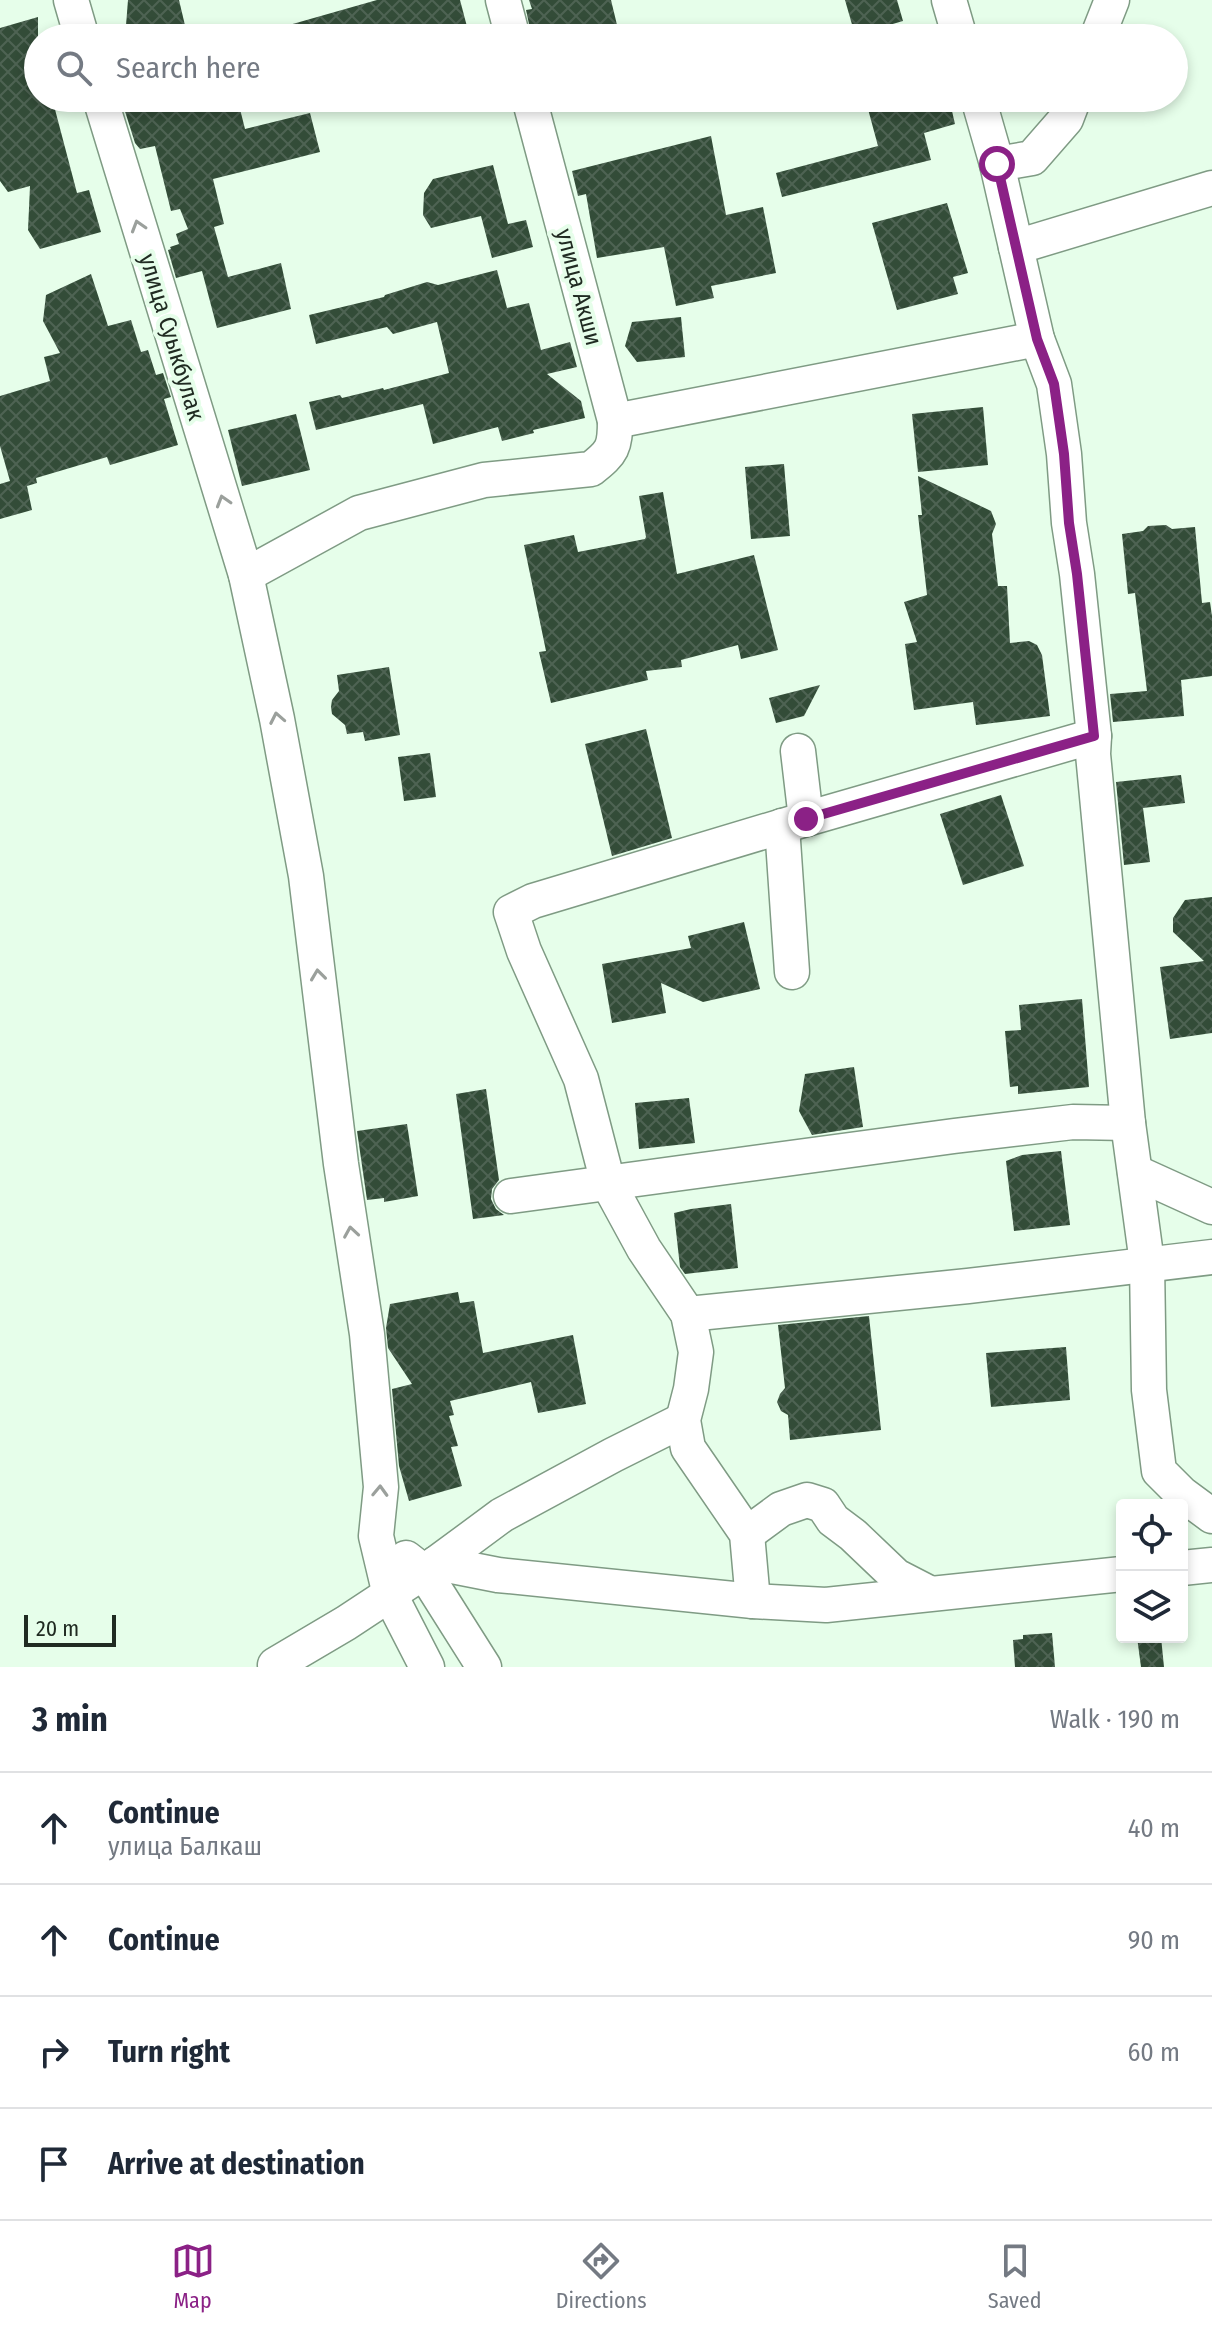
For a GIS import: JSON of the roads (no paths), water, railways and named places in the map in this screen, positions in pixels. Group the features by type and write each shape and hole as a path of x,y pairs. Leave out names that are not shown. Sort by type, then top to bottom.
{"street":[{"path":"71,0 78,24"},
{"path":"503,0 509,24"},
{"path":"949,0 956,24"},
{"path":"1103,24 1112,0"},
{"name":"улица Суыкбулак","path":"104,112 246,575 277,719 306,876 339,1149 367,1334 381,1487 376,1536 390,1595 427,1667"},
{"name":"улица Акши","path":"533,112 615,421"},
{"path":"982,112 1037,339 1054,384 1060,421 1094,736 1093,754 1128,1123 1147,1263 1149,1390 1160,1499"},
{"path":"997,164 1032,158 1069,112"},
{"path":"1016,247 1212,188"},
{"path":"246,575 359,513 484,480 591,469 615,444 615,421 1037,339"},
{"path":"753,1601 747,1534 688,1448 683,1420 696,1352 688,1314 644,1249 608,1183 581,1079 524,951 511,912 533,901 794,822 1094,736"},
{"path":"792,972 798,751"},
{"path":"511,1196 1073,1122 1128,1123"},
{"path":"1135,1172 1212,1207"},
{"path":"688,1314 968,1286 1212,1257"},
{"path":"275,1665 390,1595 502,1515 683,1420"},
{"path":"1159,1471 1182,1494 1212,1516"},
{"path":"747,1534 781,1509 807,1500 823,1505 833,1520 896,1576 929,1593"},
{"path":"376,1536 431,1567 753,1601 826,1605 1116,1575"},
{"path":"1188,1567 1212,1565"},
{"path":"431,1567 484,1667"}]}
